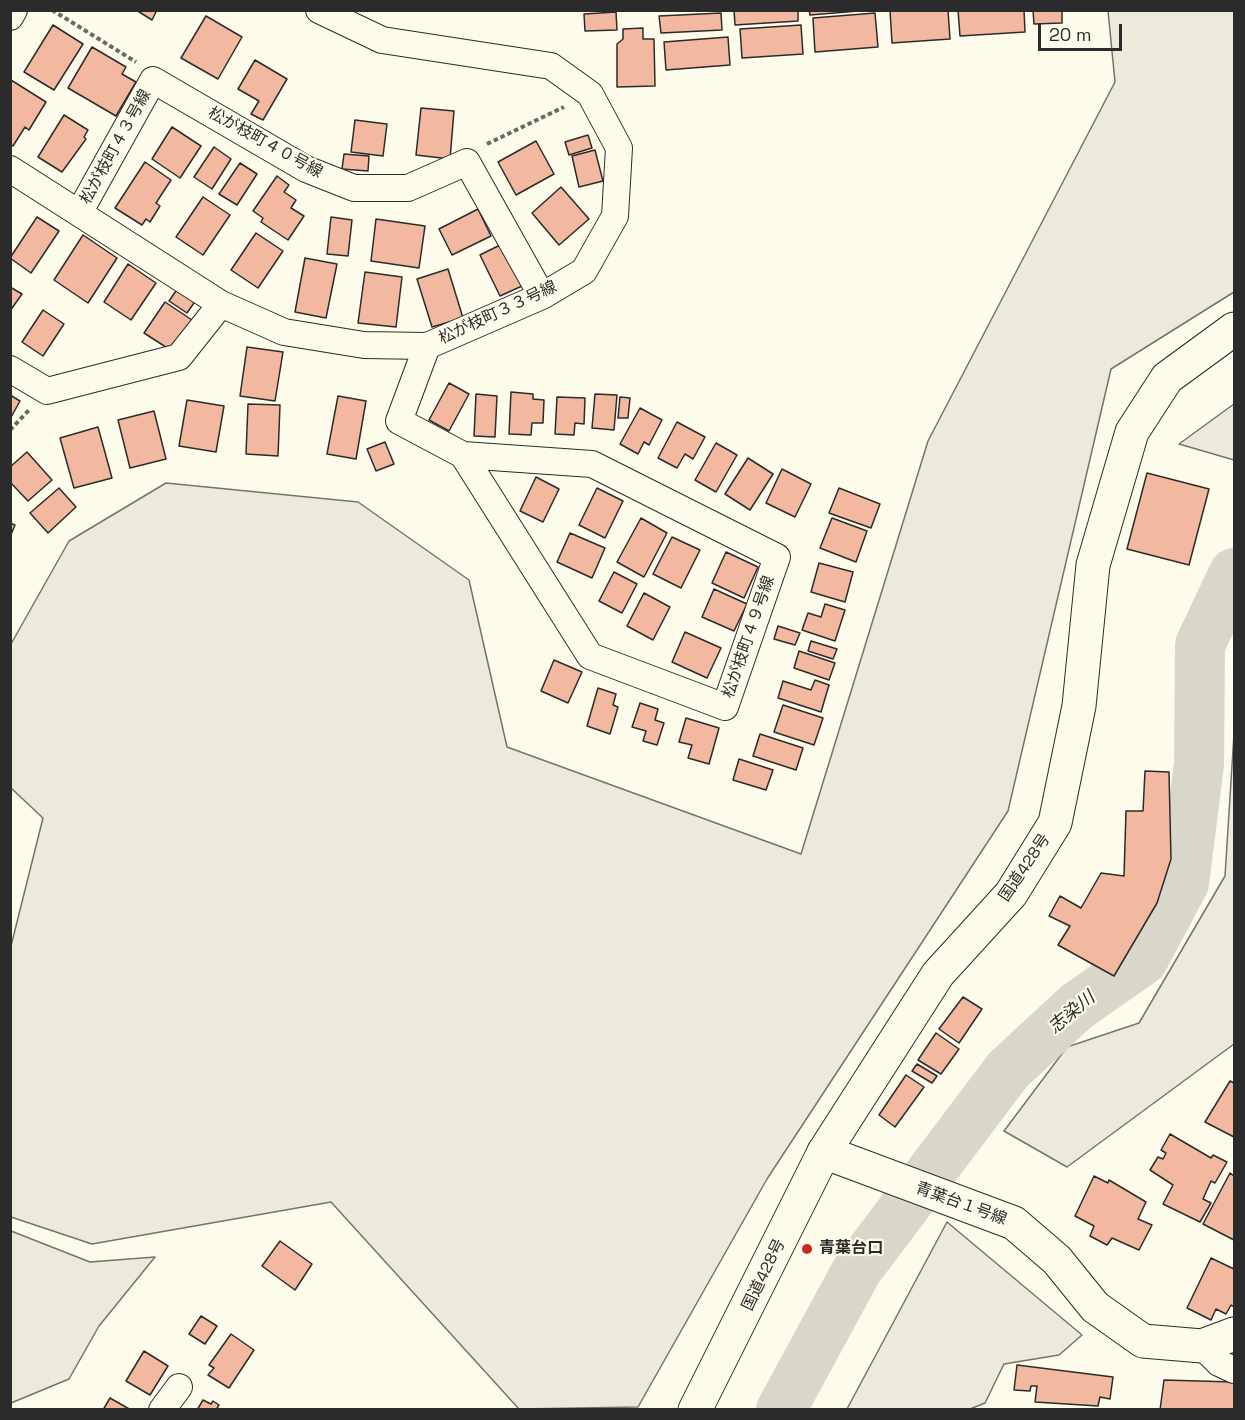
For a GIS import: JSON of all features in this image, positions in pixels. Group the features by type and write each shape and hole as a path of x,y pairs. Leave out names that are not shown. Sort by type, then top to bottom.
{"main road":[{"name":"国道428号","path":"694,1410 824,1152 938,974 1011,894 1055,823 1079,706 1093,565 1132,432 1167,378 1234,329"},
{"name":"青葉台１号線","path":"824,1152 1014,1223 1057,1260 1095,1307 1143,1341 1202,1346 1234,1334"}],"street":[{"path":"10,17 15,10"},
{"name":"松が枝町３３号線","path":"10,169 221,304 284,332 364,345 427,346 542,296 584,271 615,216 619,147 590,94 551,66 382,40 319,10"},
{"name":"松が枝町４０号線","path":"153,80 306,169 354,188 408,188 467,162"},
{"name":"松が枝町４３号線","path":"79,213 153,80"},
{"path":"467,162 542,296"},
{"path":"10,369 47,392 179,357 221,304"},
{"name":"松が枝町４９号線","path":"427,346 399,421 463,455 592,464 777,558 725,707 590,656 463,455"},
{"path":"1202,1346 1218,1363 1234,1370"},
{"path":"162,1410 179,1387"}],"path":[{"path":"52,10 141,65 153,80"},
{"path":"467,162 472,152 590,94"}],"shaded area":[{"path":"1108,11 1234,11 1234,292 1111,369 1008,811 767,1179 638,1407 519,1409 331,1202 92,1244 11,1217 11,946 43,818 11,788 11,644 69,541 166,483 358,502 469,580 507,747 801,854 928,441 1115,82"},
{"path":"1234,404 1234,460 1179,444"},
{"path":"1234,734 1234,1044 1067,1167 1004,1131 1067,1047 1139,1023 1225,876"},
{"path":"947,1222 1082,1335 1059,1355 1004,1364 985,1403 970,1409 847,1409"},
{"path":"11,1231 90,1262 155,1257 99,1326 69,1379 11,1403"}],"building":[{"path":"136,10 157,10 152,20"},
{"path":"734,10 798,10 798,21 735,25"},
{"path":"809,10 871,10 810,15"},
{"path":"890,10 948,10 950,39 892,43"},
{"path":"958,10 1024,10 1025,32 960,36"},
{"path":"1033,10 1062,10 1062,23 1034,24"},
{"path":"616,12 617,30 585,31 584,14"},
{"path":"721,13 722,30 661,33 659,16"},
{"path":"875,13 878,47 815,52 813,18"},
{"path":"206,16 242,37 218,79 181,58"},
{"path":"53,25 83,44 54,90 24,72"},
{"path":"801,25 803,54 742,58 740,29"},
{"path":"643,28 643,39 654,39 655,86 617,87 617,44 623,39 623,29"},
{"path":"728,37 730,65 666,70 664,42"},
{"path":"92,47 126,67 122,74 136,82 116,116 68,88"},
{"path":"255,60 287,79 263,120 251,114 259,101 238,89"},
{"path":"11,80 46,102 29,130 25,127 13,146 10,144"},
{"path":"421,108 454,111 450,159 416,155"},
{"path":"64,115 88,130 84,137 86,139 62,172 38,157"},
{"path":"355,120 387,124 383,156 351,152"},
{"path":"172,127 201,146 180,178 152,159"},
{"path":"588,135 592,148 569,155 565,142"},
{"path":"536,141 554,174 516,195 498,162"},
{"path":"214,147 231,159 212,189 194,177"},
{"path":"595,150 603,181 579,187 572,156"},
{"path":"344,154 369,156 368,171 342,169"},
{"path":"145,162 171,180 156,203 160,206 150,222 146,219 142,225 115,208"},
{"path":"240,163 257,174 237,205 219,194"},
{"path":"277,176 289,185 284,192 296,200 291,208 304,216 288,240 261,222 263,218 253,211"},
{"path":"561,187 589,219 559,245 532,213"},
{"path":"203,197 230,215 203,255 176,237"},
{"path":"478,209 491,236 452,255 439,229"},
{"path":"37,217 59,231 31,273 10,258"},
{"path":"331,217 352,220 348,256 327,254"},
{"path":"376,219 425,226 419,268 371,261"},
{"path":"256,233 283,251 258,288 231,270"},
{"path":"83,235 117,258 88,303 54,280"},
{"path":"502,244 522,286 500,296 480,255"},
{"path":"305,258 337,264 326,318 295,312"},
{"path":"128,264 156,283 131,320 104,302"},
{"path":"448,269 463,318 432,327 417,279"},
{"path":"365,272 402,277 396,327 358,323"},
{"path":"10,287 22,294 10,311"},
{"path":"178,288 196,300 187,313 169,301"},
{"path":"165,302 192,320 172,351 144,333"},
{"path":"43,310 64,324 43,356 22,342"},
{"path":"247,347 283,352 275,401 240,396"},
{"path":"449,383 469,394 449,431 429,420"},
{"path":"511,392 533,394 533,399 544,400 543,423 532,423 531,435 509,434"},
{"path":"476,394 497,396 495,437 474,436"},
{"path":"595,394 617,395 614,430 592,428"},
{"path":"10,395 20,401 10,419"},
{"path":"338,396 366,401 356,459 327,454"},
{"path":"557,397 585,398 584,424 575,423 574,435 555,434"},
{"path":"620,397 630,398 628,418 618,418"},
{"path":"187,400 224,406 216,452 179,446"},
{"path":"248,404 280,405 278,456 246,454"},
{"path":"640,408 662,420 649,445 644,442 638,454 620,444"},
{"path":"154,411 166,459 130,468 118,420"},
{"path":"677,422 705,437 693,459 685,454 677,468 658,458"},
{"path":"98,427 112,478 74,488 60,438"},
{"path":"385,442 394,464 376,471 367,449"},
{"path":"716,443 737,455 716,492 695,480"},
{"path":"27,452 52,480 28,501 10,482 10,467"},
{"path":"748,458 773,474 750,510 725,494"},
{"path":"782,469 811,484 795,517 766,503"},
{"path":"1147,473 1209,489 1189,565 1127,549"},
{"path":"536,477 559,489 543,522 520,511"},
{"path":"59,488 76,507 48,533 30,513"},
{"path":"597,488 623,501 605,538 579,525"},
{"path":"839,488 880,504 871,528 829,513"},
{"path":"641,518 667,533 644,577 617,562"},
{"path":"832,518 867,531 856,562 820,548"},
{"path":"10,523 15,525 10,537"},
{"path":"570,533 605,548 592,578 557,562"},
{"path":"672,537 700,550 681,588 653,574"},
{"path":"726,552 758,567 744,598 712,583"},
{"path":"819,563 853,572 845,602 811,592"},
{"path":"614,572 637,584 622,613 599,601"},
{"path":"714,589 747,604 734,631 702,617"},
{"path":"644,593 670,607 653,640 627,626"},
{"path":"825,604 845,610 835,641 802,630 808,613 821,617"},
{"path":"778,626 800,633 795,645 774,639"},
{"path":"685,632 721,648 707,678 672,662"},
{"path":"811,641 837,649 833,659 808,651"},
{"path":"799,651 835,663 829,680 794,668"},
{"path":"554,660 582,672 568,703 541,691"},
{"path":"815,680 829,685 821,712 778,698 783,681 811,690"},
{"path":"598,688 616,694 613,705 618,707 610,734 587,726"},
{"path":"640,703 658,709 655,720 664,723 657,745 643,741 646,731 632,727"},
{"path":"783,705 823,718 814,745 774,732"},
{"path":"686,718 719,728 709,764 688,758 692,745 679,742"},
{"path":"760,734 803,748 796,770 753,756"},
{"path":"739,759 773,770 766,790 733,780"},
{"path":"1145,771 1169,772 1171,859 1157,903 1114,976 1058,945 1070,926 1049,916 1060,896 1081,908 1101,873 1124,876 1126,811 1143,811"},
{"path":"963,997 982,1009 959,1043 939,1029"},
{"path":"936,1033 959,1049 941,1074 918,1060"},
{"path":"917,1064 937,1076 932,1083 912,1071"},
{"path":"906,1075 924,1087 895,1127 879,1115"},
{"path":"1230,1081 1234,1083 1234,1137 1205,1122"},
{"path":"1170,1134 1211,1158 1213,1155 1227,1162 1215,1183 1211,1181 1203,1199 1211,1203 1200,1222 1163,1204 1173,1185 1150,1170 1158,1157 1163,1159 1166,1153 1161,1150"},
{"path":"1230,1173 1234,1176 1234,1240 1203,1224"},
{"path":"1094,1176 1108,1183 1109,1180 1146,1202 1138,1219 1152,1225 1139,1250 1112,1238 1107,1245 1090,1236 1094,1226 1075,1216"},
{"path":"280,1241 312,1264 295,1290 262,1266"},
{"path":"1211,1258 1234,1269 1234,1307 1231,1305 1226,1314 1216,1309 1211,1320 1187,1308"},
{"path":"201,1316 217,1326 205,1344 189,1334"},
{"path":"231,1334 254,1350 229,1388 208,1375 214,1368 209,1365"},
{"path":"144,1351 168,1366 150,1395 126,1381"},
{"path":"1017,1365 1113,1377 1110,1399 1100,1397 1098,1406 1035,1402 1037,1386 1031,1386 1030,1391 1014,1390"},
{"path":"1164,1380 1234,1382 1234,1410 1160,1410"},
{"path":"110,1398 131,1410 103,1410"},
{"path":"203,1400 211,1404 213,1401 219,1405 216,1410 197,1410"}],"waterway":[{"name":"志染川","path":"781,1410 857,1270 1008,1070 1076,1007 1143,960 1184,883 1199,764 1200,645 1234,573"}],"place":[{"name":"青葉台口","path":"807,1249"}]}
